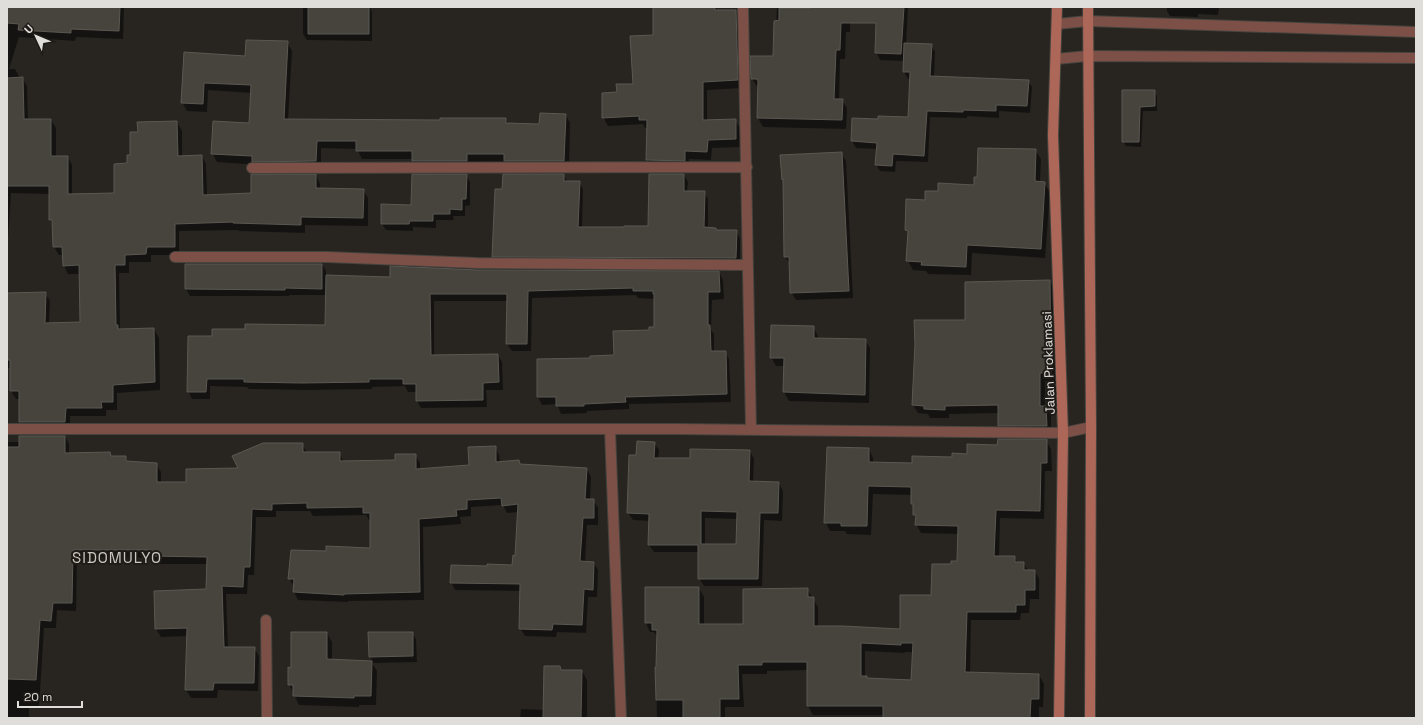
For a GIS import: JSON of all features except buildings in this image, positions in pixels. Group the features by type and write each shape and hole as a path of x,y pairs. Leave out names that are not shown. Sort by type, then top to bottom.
{"street":[{"path":"743,7 751,430"},
{"name":"Jalan Proklamasi","path":"1057,7 1053,135 1063,433 1060,718"},
{"path":"1088,7 1091,427 1090,718"},
{"path":"1057,24 1088,21 1416,32"},
{"path":"1056,59 1088,56 1416,58"},
{"path":"252,168 747,167"},
{"path":"175,257 327,257 477,264 747,265"},
{"path":"7,429 751,430 1063,433 1091,427"},
{"path":"610,430 621,718"},
{"path":"266,620 267,718"}],"district":[{"name":"SIDOMULYO","path":"117,558"}]}
